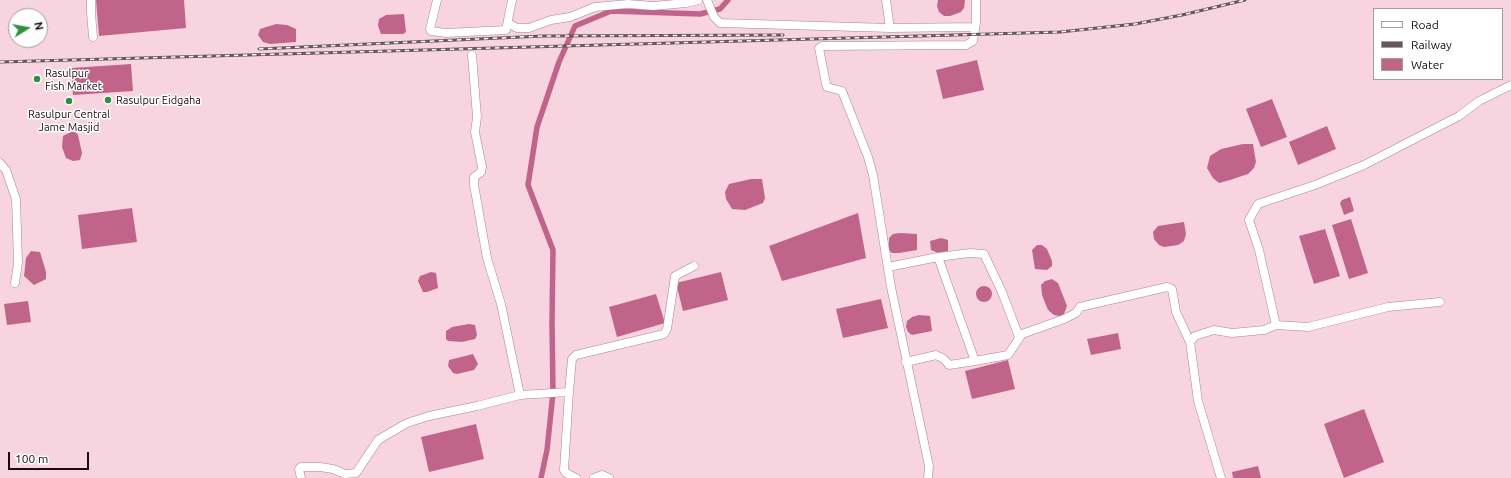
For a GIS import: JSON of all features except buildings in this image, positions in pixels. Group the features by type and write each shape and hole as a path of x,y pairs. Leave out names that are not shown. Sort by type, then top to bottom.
{"street":[{"path":"91,0 93,38"},
{"path":"437,0 430,26 431,31 446,33 506,30 512,0"},
{"path":"508,23 517,28 529,28 551,20 570,17 595,7 628,4 653,6 686,3 698,0"},
{"path":"707,0 714,17 720,23 890,28 975,27"},
{"path":"886,0 890,28"},
{"path":"928,478 929,466 906,362 888,267 873,175 868,157 842,91 827,87 820,48 822,46 966,45 973,41 976,0"},
{"path":"472,55 477,117 475,132 482,167 481,172 474,177 474,185 487,258 500,304 520,395"},
{"path":"1276,325 1259,250 1249,220 1258,204 1315,185 1364,165 1459,116 1479,101 1511,85"},
{"path":"0,163 6,170 16,199 18,263 15,283"},
{"path":"888,267 938,257 970,253 984,254 1002,292 1019,337"},
{"path":"938,257 975,361"},
{"path":"576,478 566,473 564,470 567,392 572,359 576,355 664,334 667,329 675,276 694,266"},
{"path":"906,362 936,355 944,359 949,364 1008,355 1022,334 1072,315 1080,307 1168,287 1172,289 1176,312 1190,342 1198,401 1221,478"},
{"path":"1190,342 1195,336 1202,332 1214,330 1232,333 1258,330 1276,325 1308,327 1388,307 1440,302"},
{"path":"301,478 300,467 320,467 333,469 345,474 356,473 378,440 392,430 428,416 520,395 567,392"},
{"path":"594,478 602,475 610,478"}],"water":[{"path":"96,0 184,0 186,28 99,36"},
{"path":"938,0 965,0 964,8 961,12 950,16 944,16 939,12 937,6"},
{"path":"404,14 406,32 403,34 381,34 378,26 379,19 386,15"},
{"path":"276,24 287,25 296,29 296,42 270,44 263,42 258,35 260,29"},
{"path":"977,60 984,90 943,99 936,70"},
{"path":"131,64 133,91 73,95 71,68"},
{"path":"1272,99 1287,137 1261,147 1246,109"},
{"path":"1327,126 1336,149 1298,165 1289,142"},
{"path":"71,132 76,132 78,135 82,153 80,160 73,161 66,158 62,147 63,136"},
{"path":"1243,144 1253,144 1256,162 1254,168 1248,174 1219,183 1213,178 1207,168 1210,156 1221,149"},
{"path":"751,179 762,179 765,198 763,203 745,210 732,209 726,199 725,192 729,184"},
{"path":"1350,197 1354,211 1344,215 1340,203 1342,200"},
{"path":"132,208 137,242 82,249 78,215"},
{"path":"858,213 866,258 782,281 769,246"},
{"path":"1351,219 1368,273 1349,279 1332,225"},
{"path":"1184,222 1186,234 1184,241 1178,245 1164,247 1159,245 1154,239 1153,232 1158,226"},
{"path":"1325,229 1340,276 1314,284 1299,236"},
{"path":"893,234 917,234 917,250 892,253 889,250 889,238"},
{"path":"941,238 948,240 948,251 938,253 931,250 930,241"},
{"path":"1037,245 1042,245 1047,249 1052,261 1052,266 1047,270 1035,269 1032,250"},
{"path":"31,251 40,252 46,272 46,279 34,285 24,276 26,258"},
{"path":"431,272 436,273 438,288 423,292 418,281 420,276"},
{"path":"721,272 728,300 683,311 676,283"},
{"path":"1052,279 1058,283 1067,306 1064,314 1060,316 1054,315 1048,310 1042,295 1041,285 1045,281"},
{"path":"981,286 987,286 992,291 990,300 987,302 981,302 976,297 976,291"},
{"path":"656,294 665,323 617,337 609,307"},
{"path":"881,299 888,328 843,338 836,309"},
{"path":"28,301 31,322 7,325 4,304"},
{"path":"919,315 930,316 932,331 912,335 908,332 906,327 907,321 912,317"},
{"path":"469,324 475,325 477,335 475,339 462,342 448,341 446,339 446,331 452,327"},
{"path":"1118,333 1121,349 1091,355 1087,339"},
{"path":"473,354 478,364 474,370 457,374 453,373 448,366 449,360"},
{"path":"1008,360 1015,389 972,399 965,371"},
{"path":"1364,409 1384,462 1344,478 1324,424"},
{"path":"476,424 484,459 429,472 421,437"},
{"path":"1258,466 1261,478 1233,478 1232,472"}],"waterway":[{"path":"541,478 547,450 553,393 553,250 528,185 537,127 559,62 575,26 611,11 700,14 720,9 728,0"}],"railway":[{"path":"0,62 1060,32 1135,24 1182,15 1245,0"},
{"path":"259,49 543,36 783,35"}],"place":[{"name":"Rasulpur Fish Market","path":"37,79"},
{"name":"Rasulpur Eidgaha","path":"108,100"},
{"name":"Rasulpur Central Jame Masjid","path":"69,101"}]}
